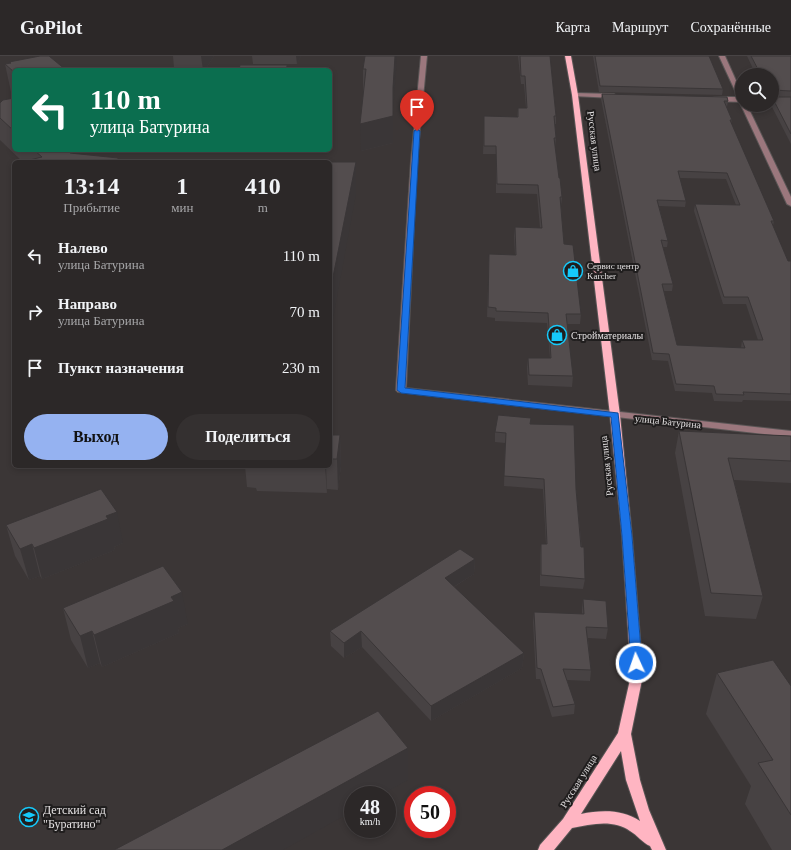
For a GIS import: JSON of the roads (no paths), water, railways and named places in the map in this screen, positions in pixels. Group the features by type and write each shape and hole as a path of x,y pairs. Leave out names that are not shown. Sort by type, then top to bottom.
{"main road":[{"name":"Русская улица","path":"545,850 568,824 624,734 637,676 627,536 615,415 575,95 568,56"},
{"path":"624,734 633,780 642,810 658,848"},
{"path":"568,824 593,817 628,820 643,831 658,848"}],"street":[{"name":"улица Батурина","path":"424,56 414,161 401,390 791,434"},
{"path":"722,56 735,85"},
{"path":"575,95 624,96"},
{"path":"710,99 735,100"},
{"path":"747,112 791,204"}],"place":[{"name":"Сервис центр Karcher","path":"573,271"},
{"name":"Стройматериалы","path":"557,335"},
{"name":"Детский сад \"Буратино\"","path":"29,817"}]}
